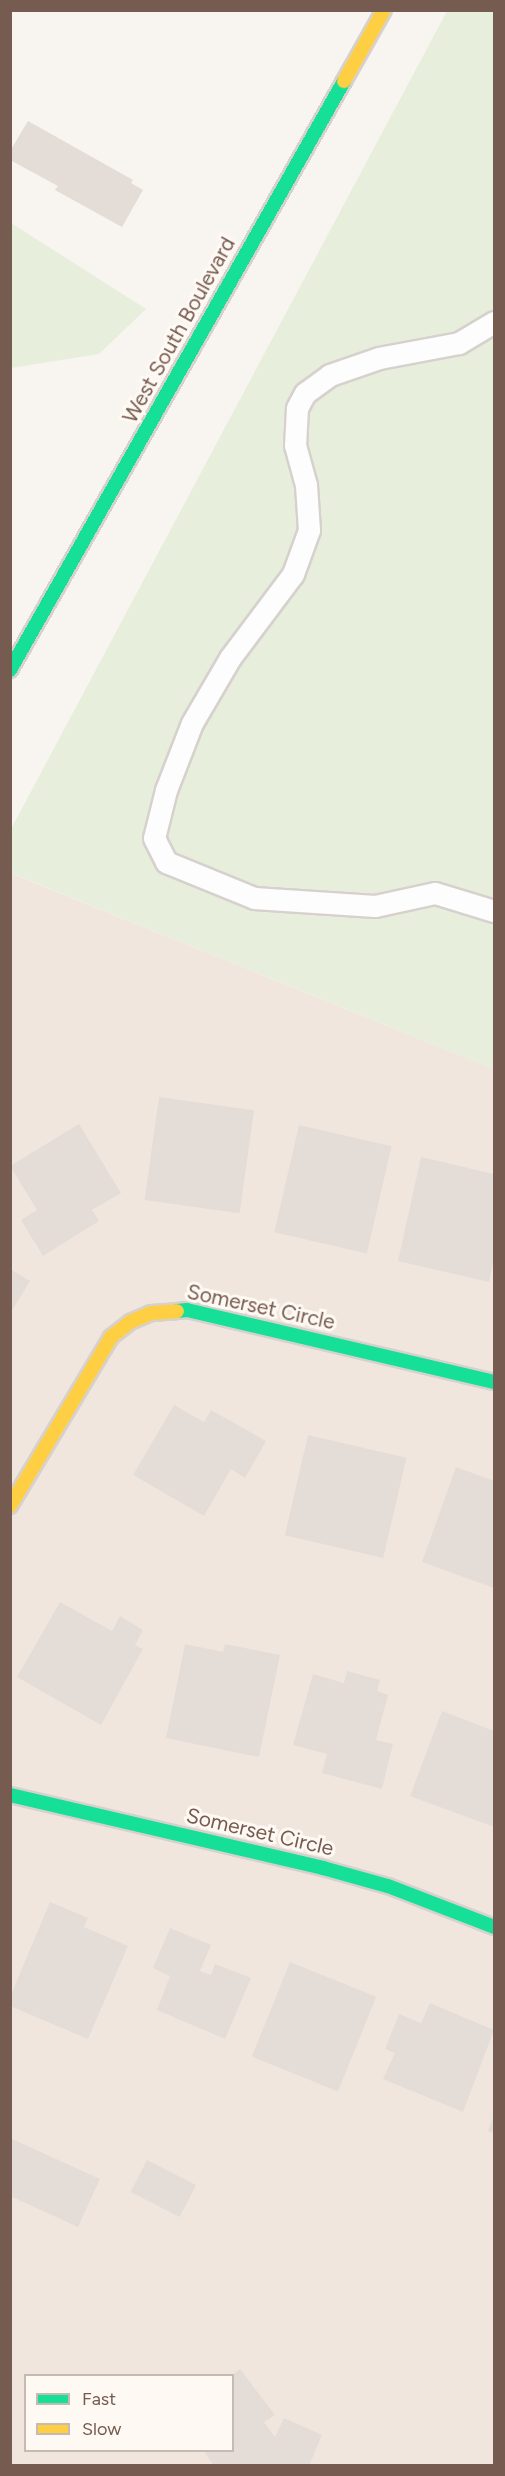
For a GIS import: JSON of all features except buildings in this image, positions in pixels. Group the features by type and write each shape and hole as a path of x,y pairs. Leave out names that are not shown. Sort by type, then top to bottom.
{"street":[{"name":"West South Boulevard","path":"10,670 384,10"},
{"name":"Somerset Circle","path":"10,1506 111,1337 129,1322 151,1313 187,1310 495,1382"},
{"name":"Somerset Circle","path":"10,1795 323,1868 388,1886 495,1927"}],"lane":[{"path":"495,322 459,343 379,358 330,375 305,393 297,408 295,445 306,485 309,530 293,574 230,658 192,723 166,790 154,838 166,862 254,898 375,906 435,893 495,911"}],"shaded area":[{"path":"10,873 494,1069 494,2465 11,2465"}],"green space":[{"path":"447,11 494,11 494,1069 11,873 11,829"},
{"path":"10,223 146,309 99,354 11,368"}],"traffic: fast":[{"path":"10,670 344,81"},
{"path":"177,1311 187,1310 494,1382"},
{"path":"10,1795 323,1868 388,1886 494,1927"}],"traffic: slow":[{"path":"344,81 384,10"},
{"path":"10,1506 111,1337 130,1322 151,1313 177,1311"}]}
